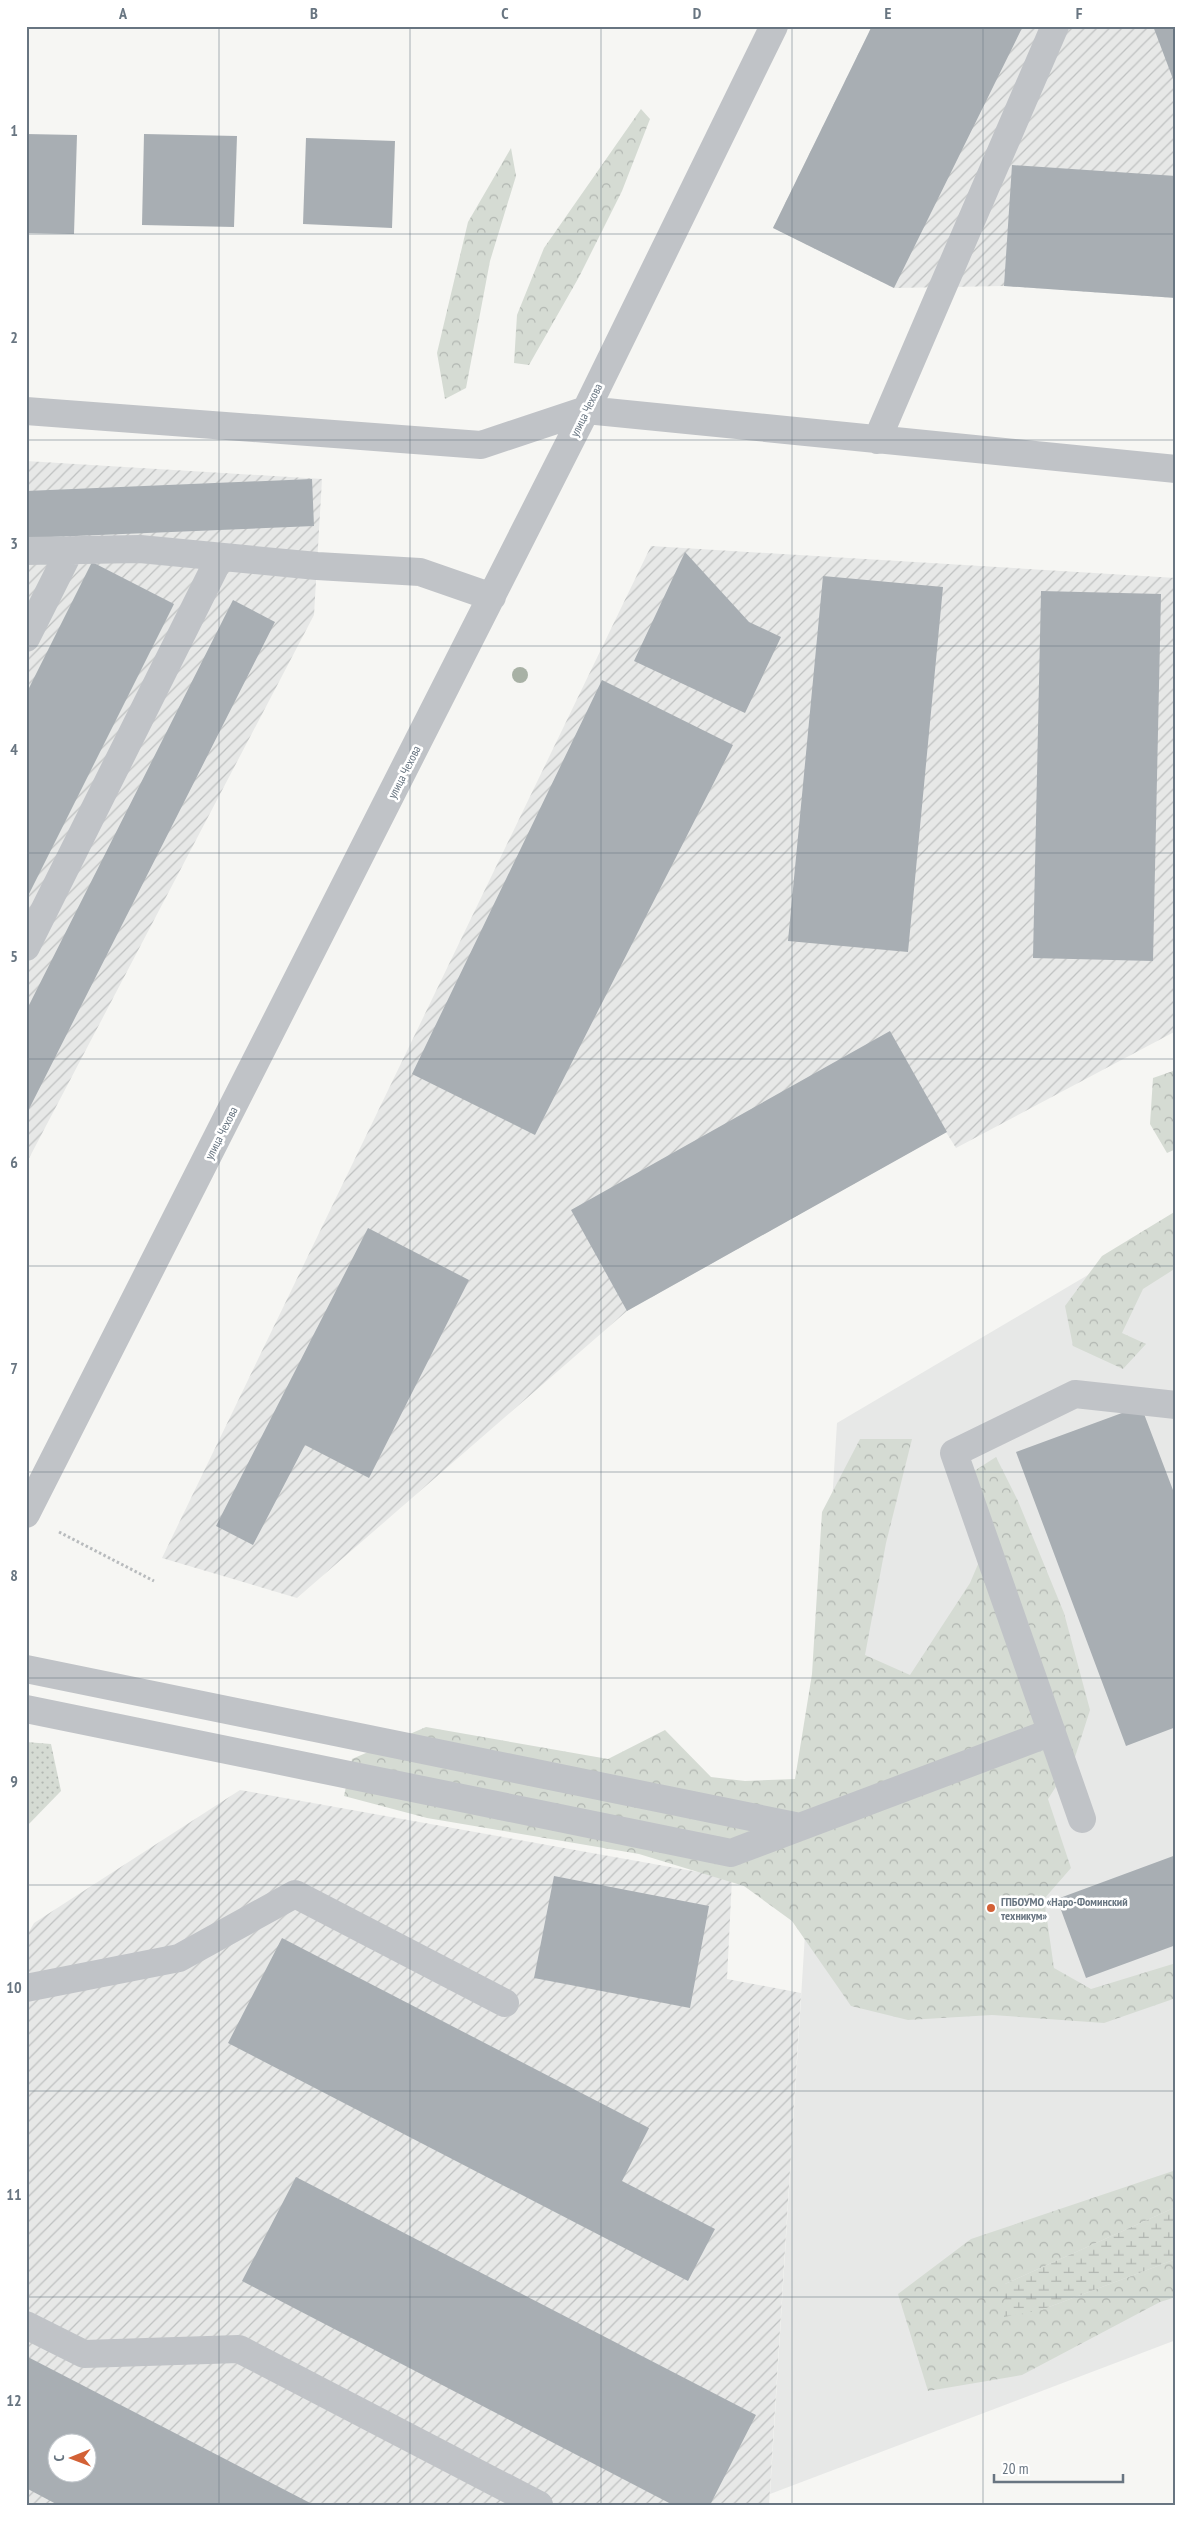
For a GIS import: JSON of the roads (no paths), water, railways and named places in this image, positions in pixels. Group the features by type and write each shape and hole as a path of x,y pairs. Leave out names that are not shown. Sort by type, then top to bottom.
{"street":[{"name":"улица Чехова","path":"26,1514 492,597 774,26"},
{"path":"877,440 1055,26"},
{"path":"26,411 481,445 586,410 1176,469"},
{"path":"26,551 140,549 317,566 420,572 492,597"},
{"path":"26,638 70,550"},
{"path":"26,947 220,557"},
{"path":"1082,1819 954,1453 1075,1394 1176,1405"},
{"path":"26,1670 800,1827"},
{"path":"26,1709 732,1853 1052,1732"},
{"path":"26,1988 178,1958 295,1894 505,2003"},
{"path":"26,2325 84,2354 239,2349 540,2505"}],"place":[{"name":"ГПБОУМО «Наро-Фоминский техникум»","path":"991,1908"}]}
